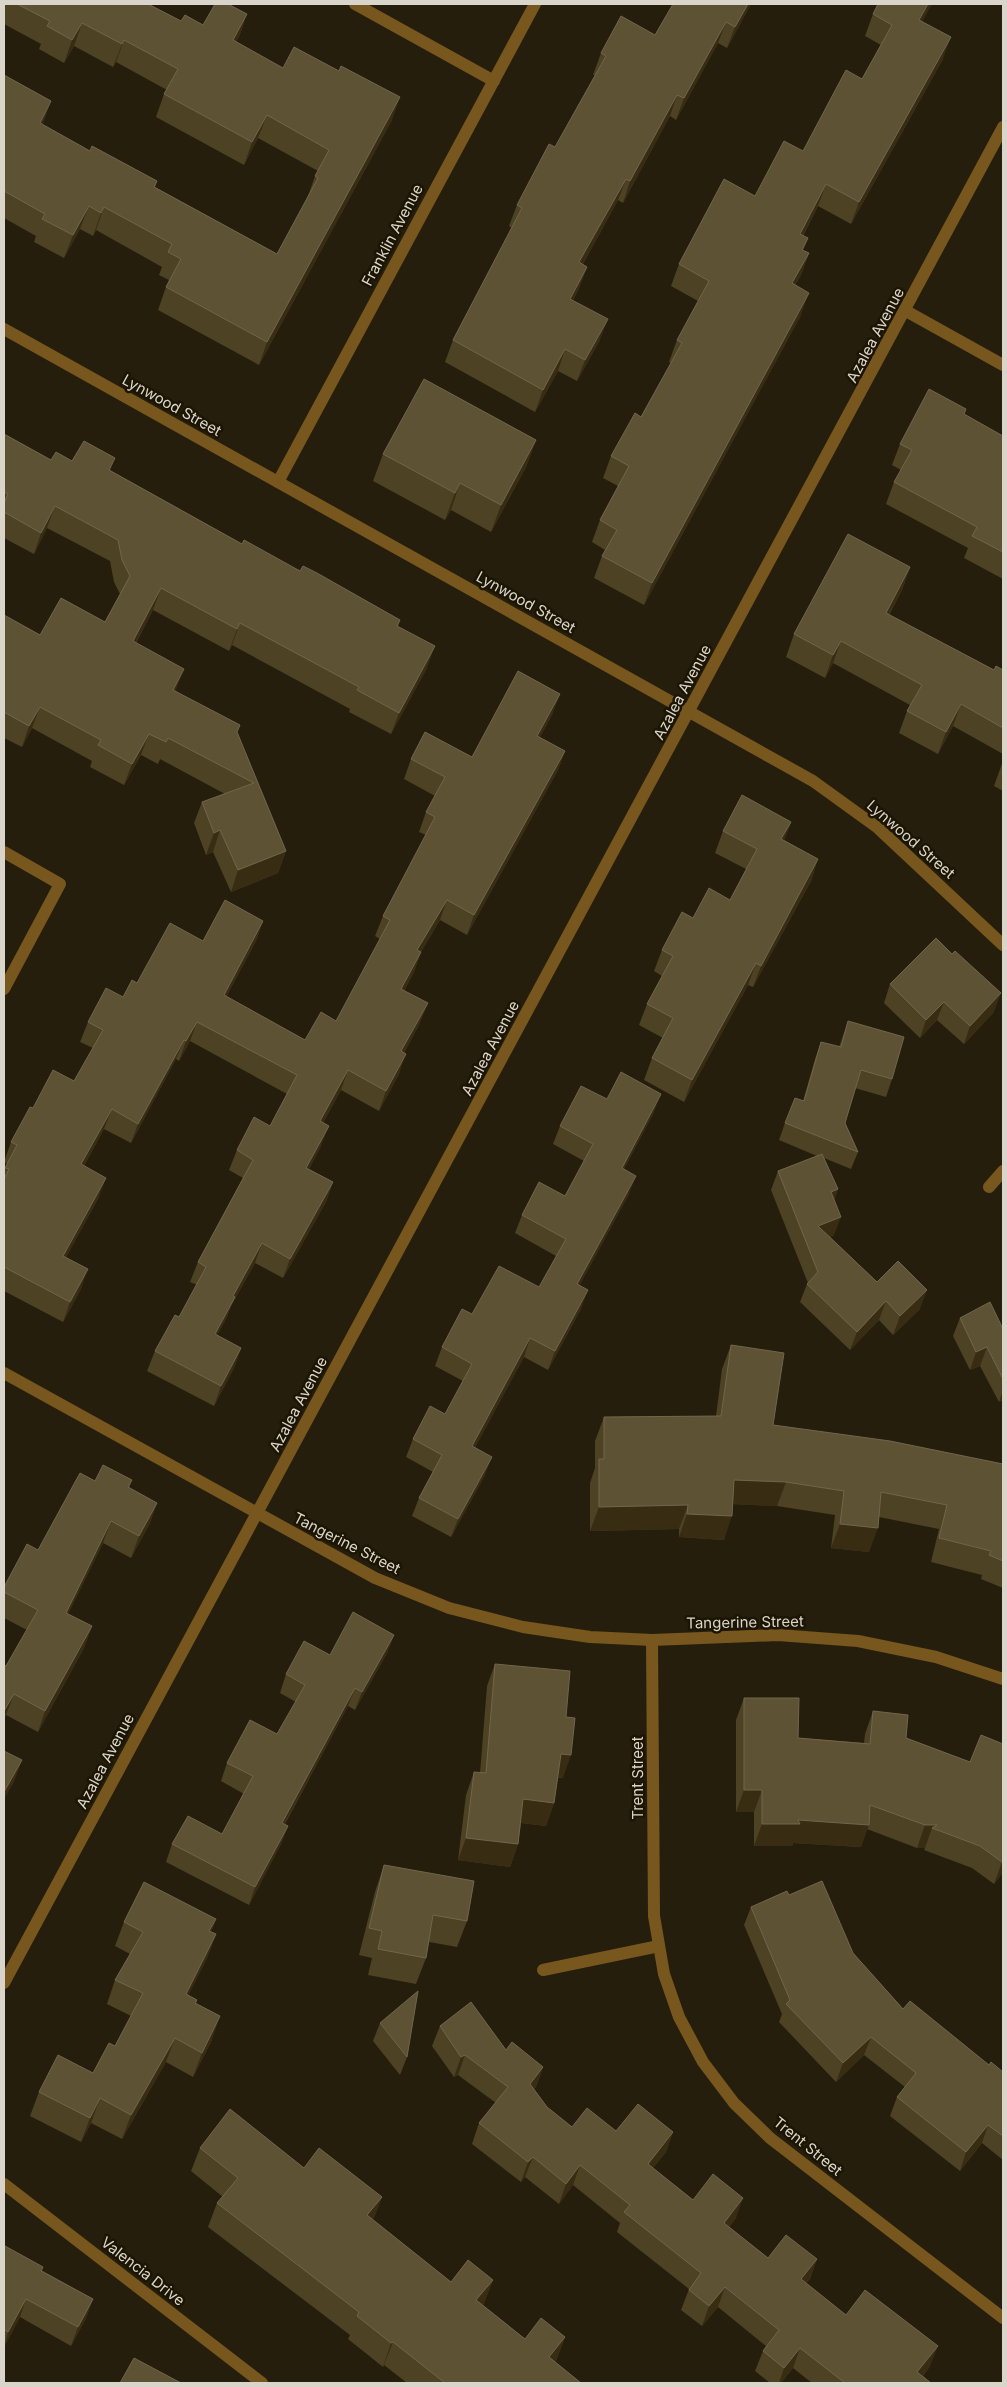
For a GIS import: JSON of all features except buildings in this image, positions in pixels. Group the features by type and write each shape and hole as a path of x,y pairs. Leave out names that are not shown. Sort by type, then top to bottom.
{"street":[{"path":"356,4 494,81"},
{"name":"Franklin Avenue","path":"278,482 535,4"},
{"name":"Azalea Avenue","path":"4,1983 1003,128"},
{"path":"906,311 1003,365"},
{"name":"Lynwood Street","path":"4,329 813,781 878,828 1003,945"},
{"path":"4,852 60,884 4,989"},
{"path":"989,1187 1003,1172"},
{"name":"Tangerine Street","path":"4,1373 375,1578 449,1608 523,1627 590,1637 652,1640 778,1635 858,1641 936,1657 1003,1679"},
{"name":"Trent Street","path":"652,1640 654,1916 664,1974 679,2016 703,2062 734,2103 770,2138 1003,2318"},
{"path":"543,1970 659,1946"},
{"name":"Valencia Drive","path":"4,2184 262,2383"}]}
